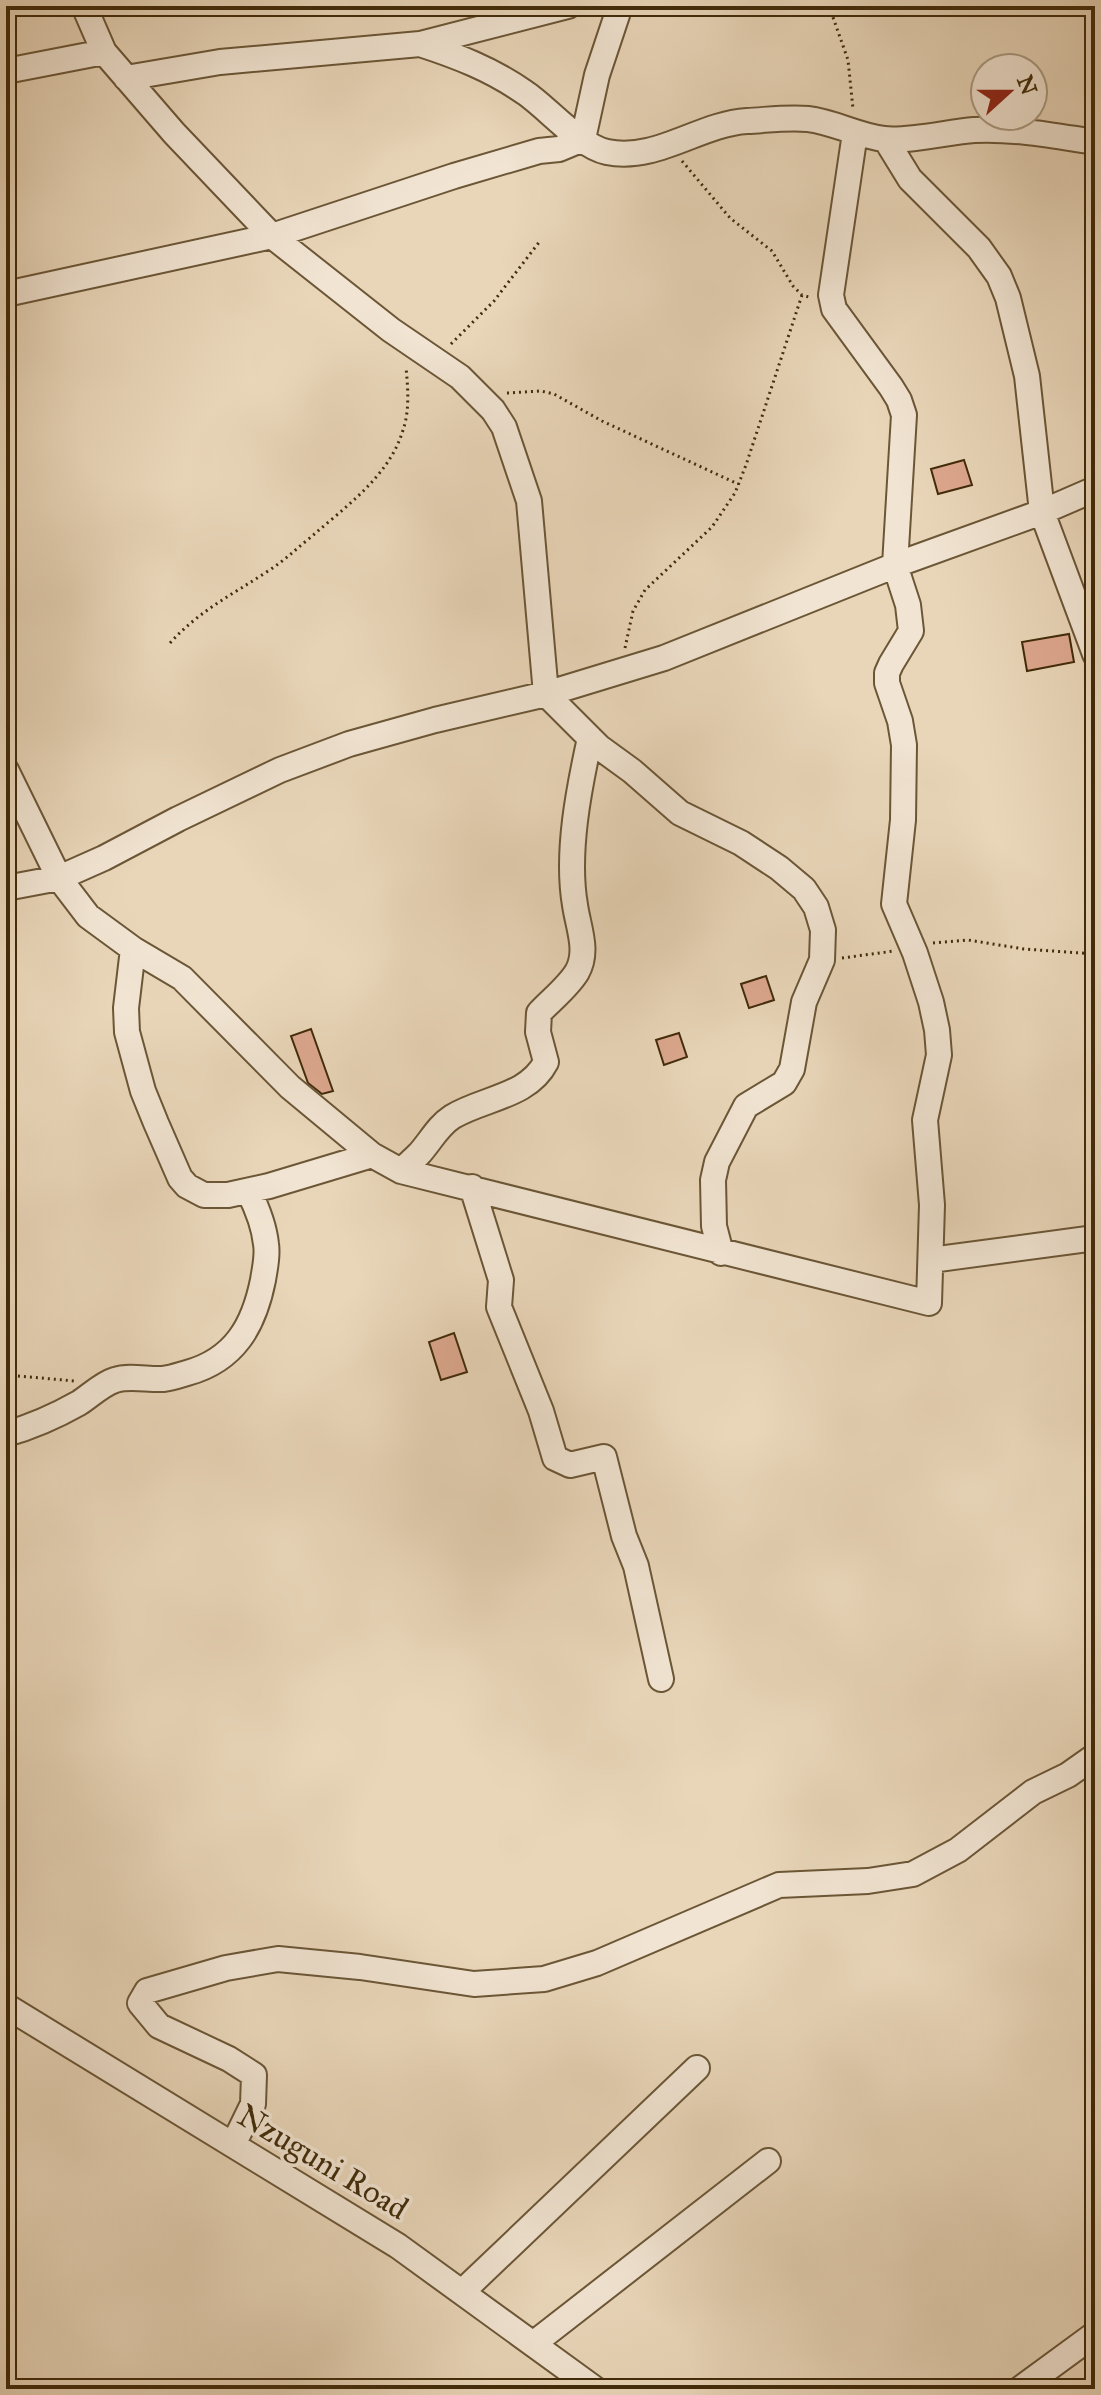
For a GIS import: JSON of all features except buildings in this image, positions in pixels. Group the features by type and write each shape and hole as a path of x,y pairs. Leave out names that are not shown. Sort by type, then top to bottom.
{"street":[{"path":"84,6 104,52 174,133 272,236 391,330 460,377 493,410 504,427 529,501 546,694 590,738 680,813 741,843 779,868 804,889 816,907 823,930 822,960 804,1002 792,1069 784,1083 746,1106 717,1162 713,1180 714,1226 721,1253"},
{"path":"126,78 220,62 420,44 568,6"},
{"path":"583,139 612,8"},
{"path":"420,44 481,66 526,93 559,123 598,149 608,152 643,152 670,146 742,121 810,119 886,140 1000,130 1095,142"},
{"path":"6,71 104,52"},
{"path":"6,770 59,878 88,916 133,949 182,978 290,1087 372,1155 401,1171 929,1303 932,1183 925,1120 939,1055 931,1002 894,904 903,820 904,745 900,721 887,683 887,673 911,631 908,605 895,565 904,415 891,387 834,309 831,295 855,133"},
{"path":"6,294 272,236 454,176 539,151 559,149 583,139"},
{"path":"886,140 910,179 979,248 999,276 1008,298 1027,376 1042,512 1095,654"},
{"path":"6,888 59,878 280,770 349,744 546,694 664,658 1095,489"},
{"path":"401,1171 451,1118 524,1086 540,1075 546,1062 538,1032 539,1013 577,972 583,940 574,904 574,833 590,738"},
{"path":"133,949 126,1008 127,1032 143,1091 180,1178 196,1193 211,1197 249,1192 372,1155"},
{"path":"472,1187 501,1280 499,1307 541,1411 555,1458 570,1465 604,1457 624,1536 636,1566 661,1679"},
{"path":"6,1434 51,1418 111,1382 127,1378 163,1379 189,1373 207,1366 228,1351 244,1335 258,1308 267,1257 259,1214 249,1192"},
{"path":"931,1260 1095,1238"},
{"path":"233,2145 253,2104 254,2075 229,2059 159,2026 140,2003 147,1991 226,1968 278,1959 360,1967 474,1984 544,1979 597,1963 779,1885 868,1881 913,1874 958,1850 1033,1792 1068,1775 1095,1756"},
{"name":"Nzuguni Road","path":"6,2006 398,2246 595,2389"},
{"path":"462,2292 697,2068"},
{"path":"533,2344 768,2161"},
{"path":"1020,2389 1095,2334"}],"path":[{"path":"829,6 851,74 855,133"},
{"path":"670,146 730,218 772,251 802,295 834,309"},
{"path":"435,361 494,301 540,241"},
{"path":"617,672 638,601 645,590 712,527 738,484 802,295"},
{"path":"170,643 215,603 288,558 379,474 391,459 402,433 408,407 406,368"},
{"path":"476,390 554,394 614,427 738,484"},
{"path":"822,960 968,940 1024,949 1095,954"},
{"path":"6,1375 111,1382"}]}
